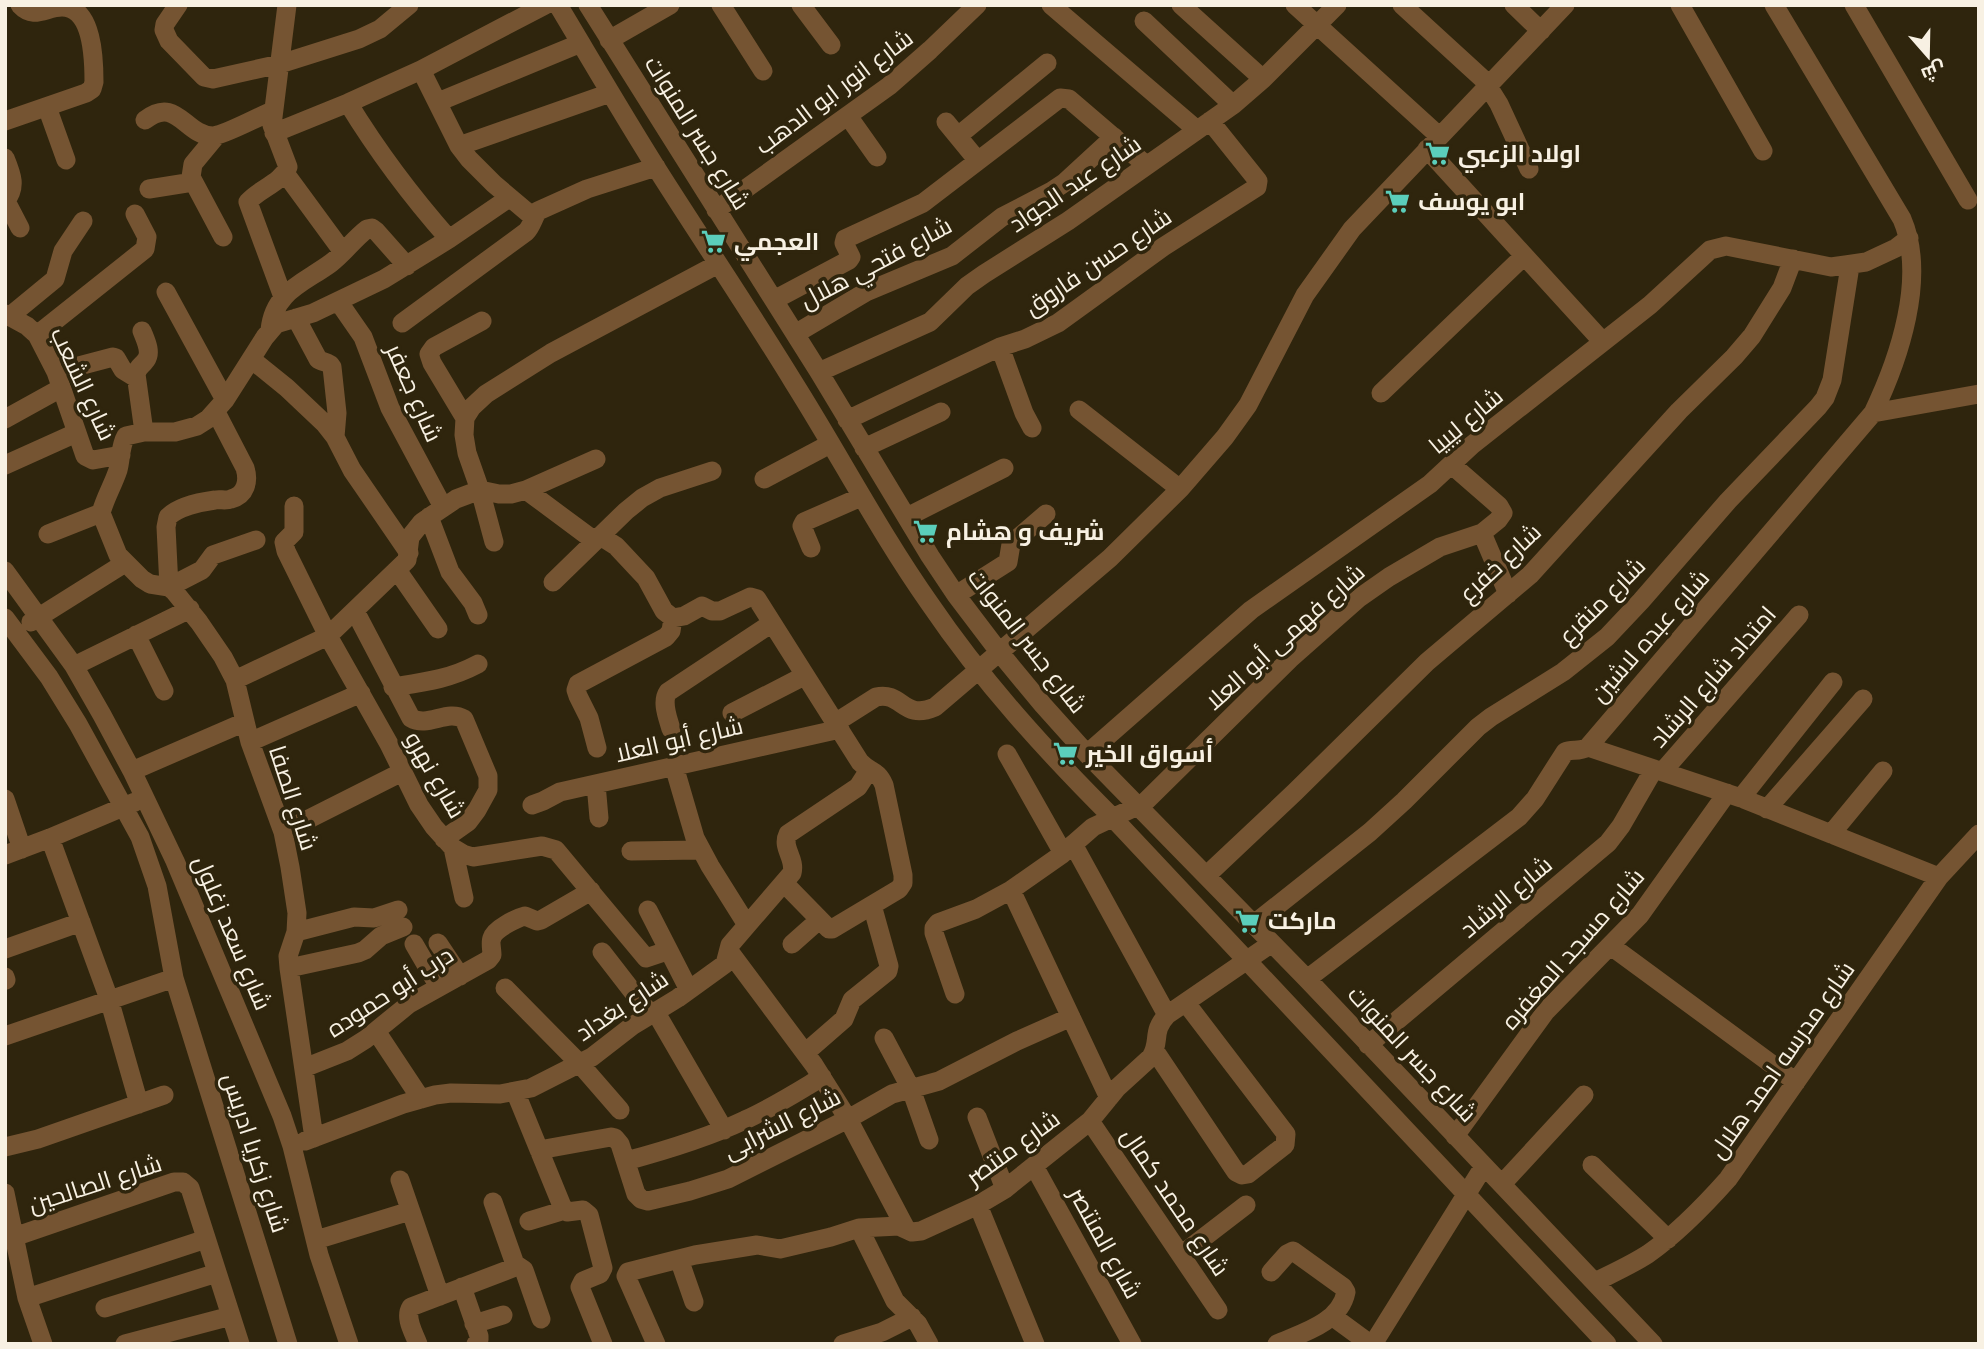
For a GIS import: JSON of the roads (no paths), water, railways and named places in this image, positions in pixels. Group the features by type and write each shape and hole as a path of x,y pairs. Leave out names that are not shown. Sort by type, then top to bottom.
{"street":[{"path":"5,121 92,89 94,77 91,39 86,25 72,9 64,6 33,13 20,5"},
{"path":"283,297 248,205 249,200 285,173 288,167 272,125 288,5"},
{"path":"169,10 164,30 169,41 204,77 214,79 280,64 370,34 409,5"},
{"path":"274,133 421,70 545,5"},
{"path":"558,5 656,167 789,374 861,497 923,594 979,671 1030,732 1607,1344"},
{"name":"شارع جسر المنوات","path":"588,5 956,595 1000,653 1087,754 1307,979 1653,1344"},
{"path":"721,5 763,71"},
{"path":"801,5 831,45"},
{"name":"شارع انور ابو الدهب","path":"716,210 889,86 976,5"},
{"path":"1052,5 1203,125"},
{"path":"1181,5 1263,79"},
{"path":"1295,5 1433,142 1524,256 1603,342"},
{"name":"شارع عبد الجواد","path":"819,372 930,322 967,286 1068,221 1233,105 1337,5"},
{"path":"1402,5 1488,85 1529,169"},
{"path":"1514,5 1541,31"},
{"path":"837,726 881,696 890,697 916,712 935,707 1110,558 1180,489 1225,437 1248,405 1296,310 1352,229 1565,5"},
{"path":"1680,5 1763,151"},
{"path":"1774,5 1902,219 1909,238"},
{"path":"1854,5 1968,201"},
{"path":"609,40 659,8"},
{"path":"1144,21 1233,105"},
{"path":"438,102 581,43"},
{"path":"978,161 952,129 1047,63"},
{"path":"421,70 459,146 481,172 533,217"},
{"path":"459,146 610,93"},
{"path":"774,300 850,259 845,239 923,203 1060,98 1069,99 1146,165"},
{"path":"348,103 385,160 449,239"},
{"path":"47,107 66,160"},
{"path":"255,224 217,239 191,177 193,164 217,135 273,111"},
{"path":"145,120 158,113 173,113 203,134 217,135"},
{"path":"848,116 877,157"},
{"name":"شارع حسن فاروق","path":"847,420 1000,347 1058,324 1163,247 1257,187 1258,181 1203,125"},
{"name":"شارع فتحي هلال","path":"795,334 866,292 952,256 1002,217 1063,183 1114,137"},
{"path":"5,158 14,181 10,196 5,202 20,228"},
{"path":"402,323 530,229 533,217 538,211 567,197 656,167"},
{"path":"285,173 343,253"},
{"path":"149,189 193,182"},
{"path":"9,628 40,617 125,563 113,546 101,513 118,468 125,436 144,432 187,430 208,419 221,406 270,330 284,321 313,313 407,266 509,198"},
{"path":"37,335 145,249 148,237 135,214"},
{"path":"8,315 55,279 63,251 83,221"},
{"path":"270,330 271,318 283,297 343,253 365,230 372,228 407,266"},
{"name":"شارع ليبيا","path":"1087,754 1251,610 1407,501 1472,445 1650,304 1710,250 1726,246 1831,267 1850,266 1882,256 1909,238"},
{"name":"شارع عبده لاشين","path":"1307,979 1519,817 1535,799 1565,752 1588,747 1873,413 1886,387 1904,330 1911,271 1909,238"},
{"path":"1381,393 1524,256"},
{"name":"شارع خفرع","path":"1207,875 1427,662 1530,575 1679,411 1734,357 1752,335 1782,288 1793,259"},
{"path":"494,542 464,435 465,418 472,407 486,394 551,353 718,264"},
{"name":"شارع منقرع","path":"1254,924 1370,832 1478,727 1563,672 1607,637 1728,501 1818,407 1832,380 1850,266"},
{"path":"166,292 221,406 248,477 246,486 232,499 215,500 180,509 168,517 166,527 169,587 202,570 213,555 256,540"},
{"name":"شارع جعفر","path":"338,301 363,337 436,512 450,572 473,603 478,615"},
{"name":"شارع الشعب","path":"8,315 37,335 59,380 83,454 93,460 121,455"},
{"path":"296,318 318,359 332,367 337,413 335,437"},
{"path":"465,418 429,354 434,347 482,321"},
{"path":"142,331 149,352 146,362 136,370 136,378 144,432"},
{"path":"1000,347 1024,414 1032,428"},
{"path":"5,419 59,380 113,357 122,370 136,378"},
{"path":"251,359 324,423 335,437 352,470 409,553"},
{"path":"1873,413 1979,394"},
{"path":"1080,410 1180,489"},
{"path":"864,448 941,412"},
{"path":"5,465 76,433"},
{"path":"764,480 830,444"},
{"path":"235,680 328,636 407,560 410,537 422,522 436,512 467,494 480,491 510,494 526,490 596,459"},
{"path":"1452,465 1502,510 1499,520 1482,533 1508,594"},
{"path":"907,517 1004,468"},
{"path":"553,582 642,498 660,488 712,471"},
{"path":"526,490 588,536 611,542 646,578 664,611 673,618 684,616 702,606 712,611 720,611 753,597 757,600 860,762 876,772 884,785 904,879 899,889 832,929 826,927 784,883 794,867 785,840 788,834 858,787 869,770"},
{"path":"811,548 802,526 804,522 861,497"},
{"name":"شارع نهرو","path":"294,506 295,530 284,545 328,636 426,816 449,843 463,854 473,857 550,847 564,858 646,958 667,951"},
{"path":"48,534 101,513"},
{"path":"956,595 1008,562 1011,544 1046,514"},
{"name":"شارع فهمى أبو العلا","path":"955,994 934,933 938,923 976,909 1012,890 1037,874 1093,827 1149,799 1290,659 1359,598 1440,547 1482,533"},
{"name":"شارع الصفا","path":"125,563 146,582 169,587 190,609 223,657 235,680 250,742 283,832 297,913 296,932 288,956 314,1138"},
{"path":"397,570 438,629"},
{"name":"شارع سعد زغلول","path":"5,571 74,666 132,771 175,861 269,1083 292,1146 326,1277 349,1344"},
{"path":"74,666 190,609"},
{"path":"355,611 407,713 421,722 456,715 464,719 488,776 488,790 477,810 449,843 464,898"},
{"name":"امتداد شارع الرشاد","path":"1659,770 1799,615"},
{"path":"597,748 589,719 576,690 578,684 666,636 671,631 673,618"},
{"path":"671,729 664,702 667,692 772,623"},
{"name":"شارع سعد زغلول","path":"9,628 78,724 140,836 154,875 174,978"},
{"path":"136,635 164,691"},
{"path":"393,687 448,678 478,664"},
{"path":"732,713 804,676"},
{"name":"شارع مسجد المغفره","path":"1455,1136 1546,1012 1611,946 1652,899 1734,796 1833,682"},
{"path":"250,742 361,693"},
{"path":"1767,809 1863,699"},
{"path":"132,771 245,722"},
{"name":"شارع أبو العلا","path":"532,805 557,793 837,726"},
{"path":"1588,747 1734,796 1940,877"},
{"path":"1007,754 1068,849 1167,1015 1272,943"},
{"path":"674,766 691,826 701,850 747,925"},
{"name":"شارع الرشاد","path":"1368,1045 1608,843 1659,770"},
{"path":"1831,834 1883,771"},
{"path":"283,832 402,772"},
{"path":"596,784 599,818"},
{"path":"5,799 14,852 145,797"},
{"name":"شارع مدرسه احمد هلال","path":"1595,1282 1647,1255 1668,1239 1708,1202 1728,1179 1940,877 1979,834"},
{"path":"50,838 109,999 139,1104"},
{"path":"631,851 701,850"},
{"name":"شارع بغداد","path":"292,1146 421,1099 451,1093 500,1094 531,1088 580,1064 725,964 730,945 784,883"},
{"path":"1012,890 1109,1098"},
{"name":"درب أبو حموده","path":"304,1068 347,1051 409,1004 488,960 492,955 491,938 503,927 525,916 541,920 591,891"},
{"path":"806,1053 844,1019 852,1000 888,971 889,966 872,905"},
{"path":"648,910 689,990"},
{"path":"289,968 365,950 400,918 354,916 296,932"},
{"path":"792,944 819,920"},
{"path":"5,949 81,922"},
{"path":"438,943 460,976"},
{"path":"414,944 439,987"},
{"path":"1611,946 1796,1083"},
{"path":"729,951 822,1077 848,1119 906,1229"},
{"path":"602,952 653,1013 724,1130"},
{"path":"5,1035 174,978"},
{"name":"شارع زكريا ادريس","path":"174,978 288,1344"},
{"path":"505,988 580,1064 620,1110"},
{"path":"1155,1051 1236,1172 1248,1174 1286,1145 1286,1135 1186,1003"},
{"name":"شارع منتصر","path":"656,1344 626,1276 628,1272 757,1244 780,1249 859,1228 898,1226 912,1232 921,1231 978,1205 1005,1189 1090,1121 1155,1051 1157,1027 1167,1015"},
{"name":"شارع الشرابى","path":"539,1150 611,1137 620,1144 636,1194 641,1199 648,1201 690,1191 728,1179 892,1094 939,1081 1071,1017"},
{"path":"376,1031 421,1099"},
{"path":"884,1038 911,1089 929,1140"},
{"path":"626,1161 668,1150 724,1130 785,1100 822,1077"},
{"path":"515,1091 568,1211"},
{"path":"1502,1184 1584,1095"},
{"path":"5,1147 38,1139 164,1096"},
{"path":"977,1117 1005,1189"},
{"name":"شارع محمد كمال","path":"1090,1121 1219,1310"},
{"path":"1592,1165 1668,1239"},
{"name":"شارع المنتصر","path":"1034,1166 1132,1344"},
{"path":"1332,1316 1372,1344 1484,1166"},
{"path":"400,1180 440,1296"},
{"name":"شارع الصالحين","path":"14,1237 174,1182 183,1182 190,1188 206,1239"},
{"path":"493,1202 516,1267"},
{"path":"6,1205 27,1298 43,1344"},
{"path":"978,1205 1035,1344"},
{"path":"1181,1255 1246,1205"},
{"path":"530,1221 568,1211 583,1210 589,1215 603,1268 600,1274 580,1285 603,1344"},
{"path":"316,1240 410,1211"},
{"path":"859,1228 890,1294 900,1308 918,1324 929,1344"},
{"path":"27,1298 206,1239 240,1344"},
{"path":"1271,1272 1287,1254 1298,1253 1345,1289 1345,1297 1332,1316 1310,1330 1277,1344"},
{"path":"679,1259 694,1302"},
{"path":"418,1344 408,1317 408,1312 414,1306 516,1267 522,1267 524,1270 541,1319"},
{"path":"105,1308 217,1273"},
{"path":"461,1287 475,1334 503,1315"},
{"path":"125,1344 232,1317"},
{"path":"843,1344 882,1332 912,1317"}],"place":[{"name":"اولاد الزعبي","path":"1438,154"},
{"name":"ابو يوسف","path":"1398,202"},
{"name":"العجمي","path":"714,242"},
{"name":"شريف و هشام","path":"926,532"},
{"name":"أسواق الخير","path":"1066,754"},
{"name":"ماركت","path":"1248,921"}]}
